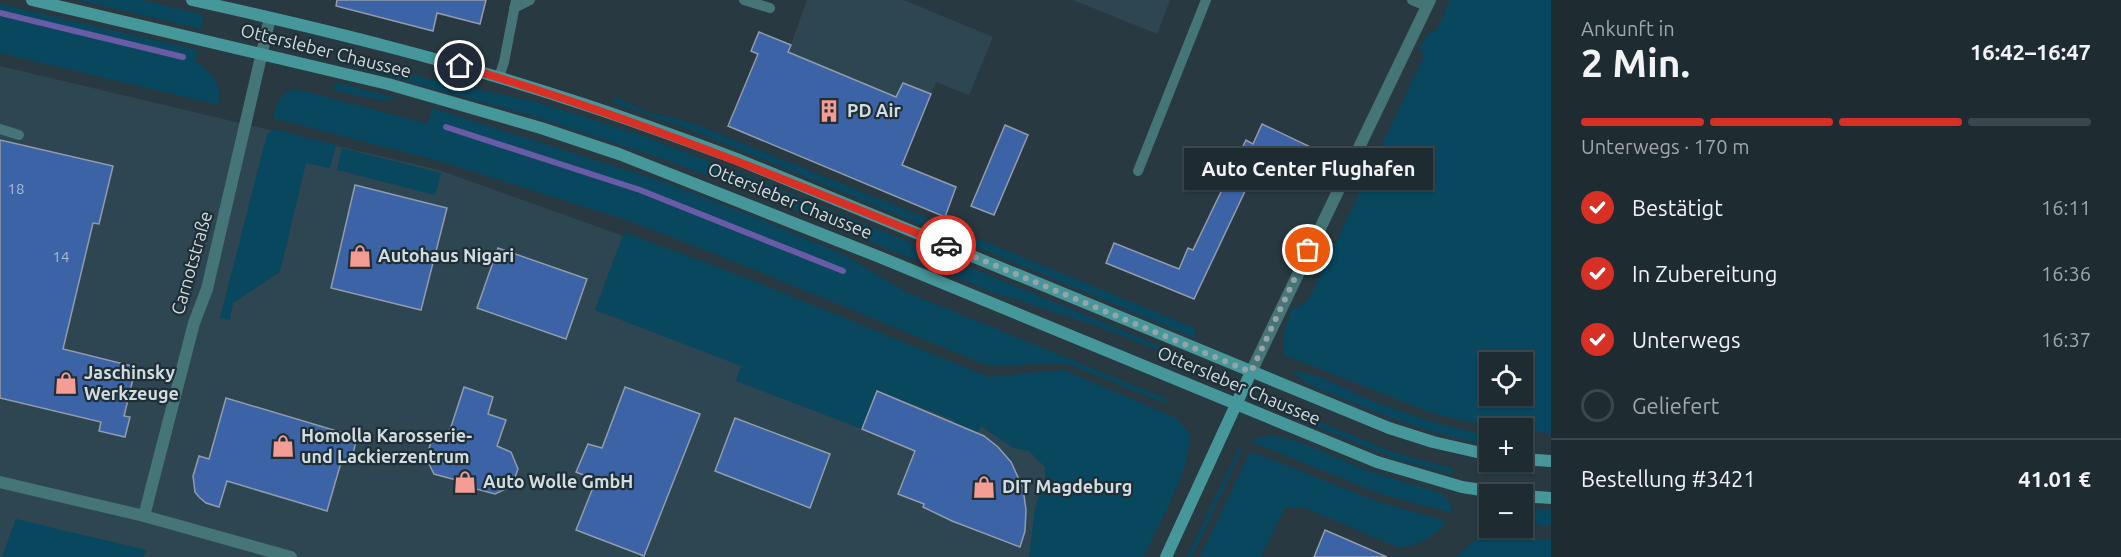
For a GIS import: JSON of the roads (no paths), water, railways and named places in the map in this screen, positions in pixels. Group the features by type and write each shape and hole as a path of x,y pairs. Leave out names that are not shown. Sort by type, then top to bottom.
{"main road":[{"name":"Ottersleber Chaussee","path":"32,0 262,54 462,105 541,128 671,173 1399,470 1479,490"},
{"name":"Ottersleber Chaussee","path":"192,0 499,77 594,107 737,159 1389,428 1433,442 1479,452"},
{"path":"1166,557 1251,372"},
{"path":"1533,460 1551,461"},
{"path":"1533,497 1551,498"}],"street":[{"path":"1251,372 1429,3"},
{"name":"Carnotstraße","path":"144,516 194,323 207,289 270,18"},
{"path":"0,482 144,516 291,557"}],"lane":[{"path":"499,77 515,4 530,0"},
{"path":"744,0 770,8"},
{"path":"1138,171 1206,0"},
{"path":"1412,0 1429,3"},
{"path":"0,129 20,135"}],"waterway":[{"path":"0,13 183,57"},
{"path":"446,127 640,190 843,271"}],"place":[{"name":"PD Air","path":"829,111"},
{"name":"Auto Center Flughafen","path":"1308,250"},
{"name":"Autohaus Nigari","path":"360,256"},
{"name":"Jaschinsky Werkzeuge","path":"66,383"},
{"name":"Homolla Karosserie- und Lackierzentrum","path":"283,446"},
{"name":"Auto Wolle GmbH","path":"465,482"},
{"name":"DIT Magdeburg","path":"984,487"}]}
